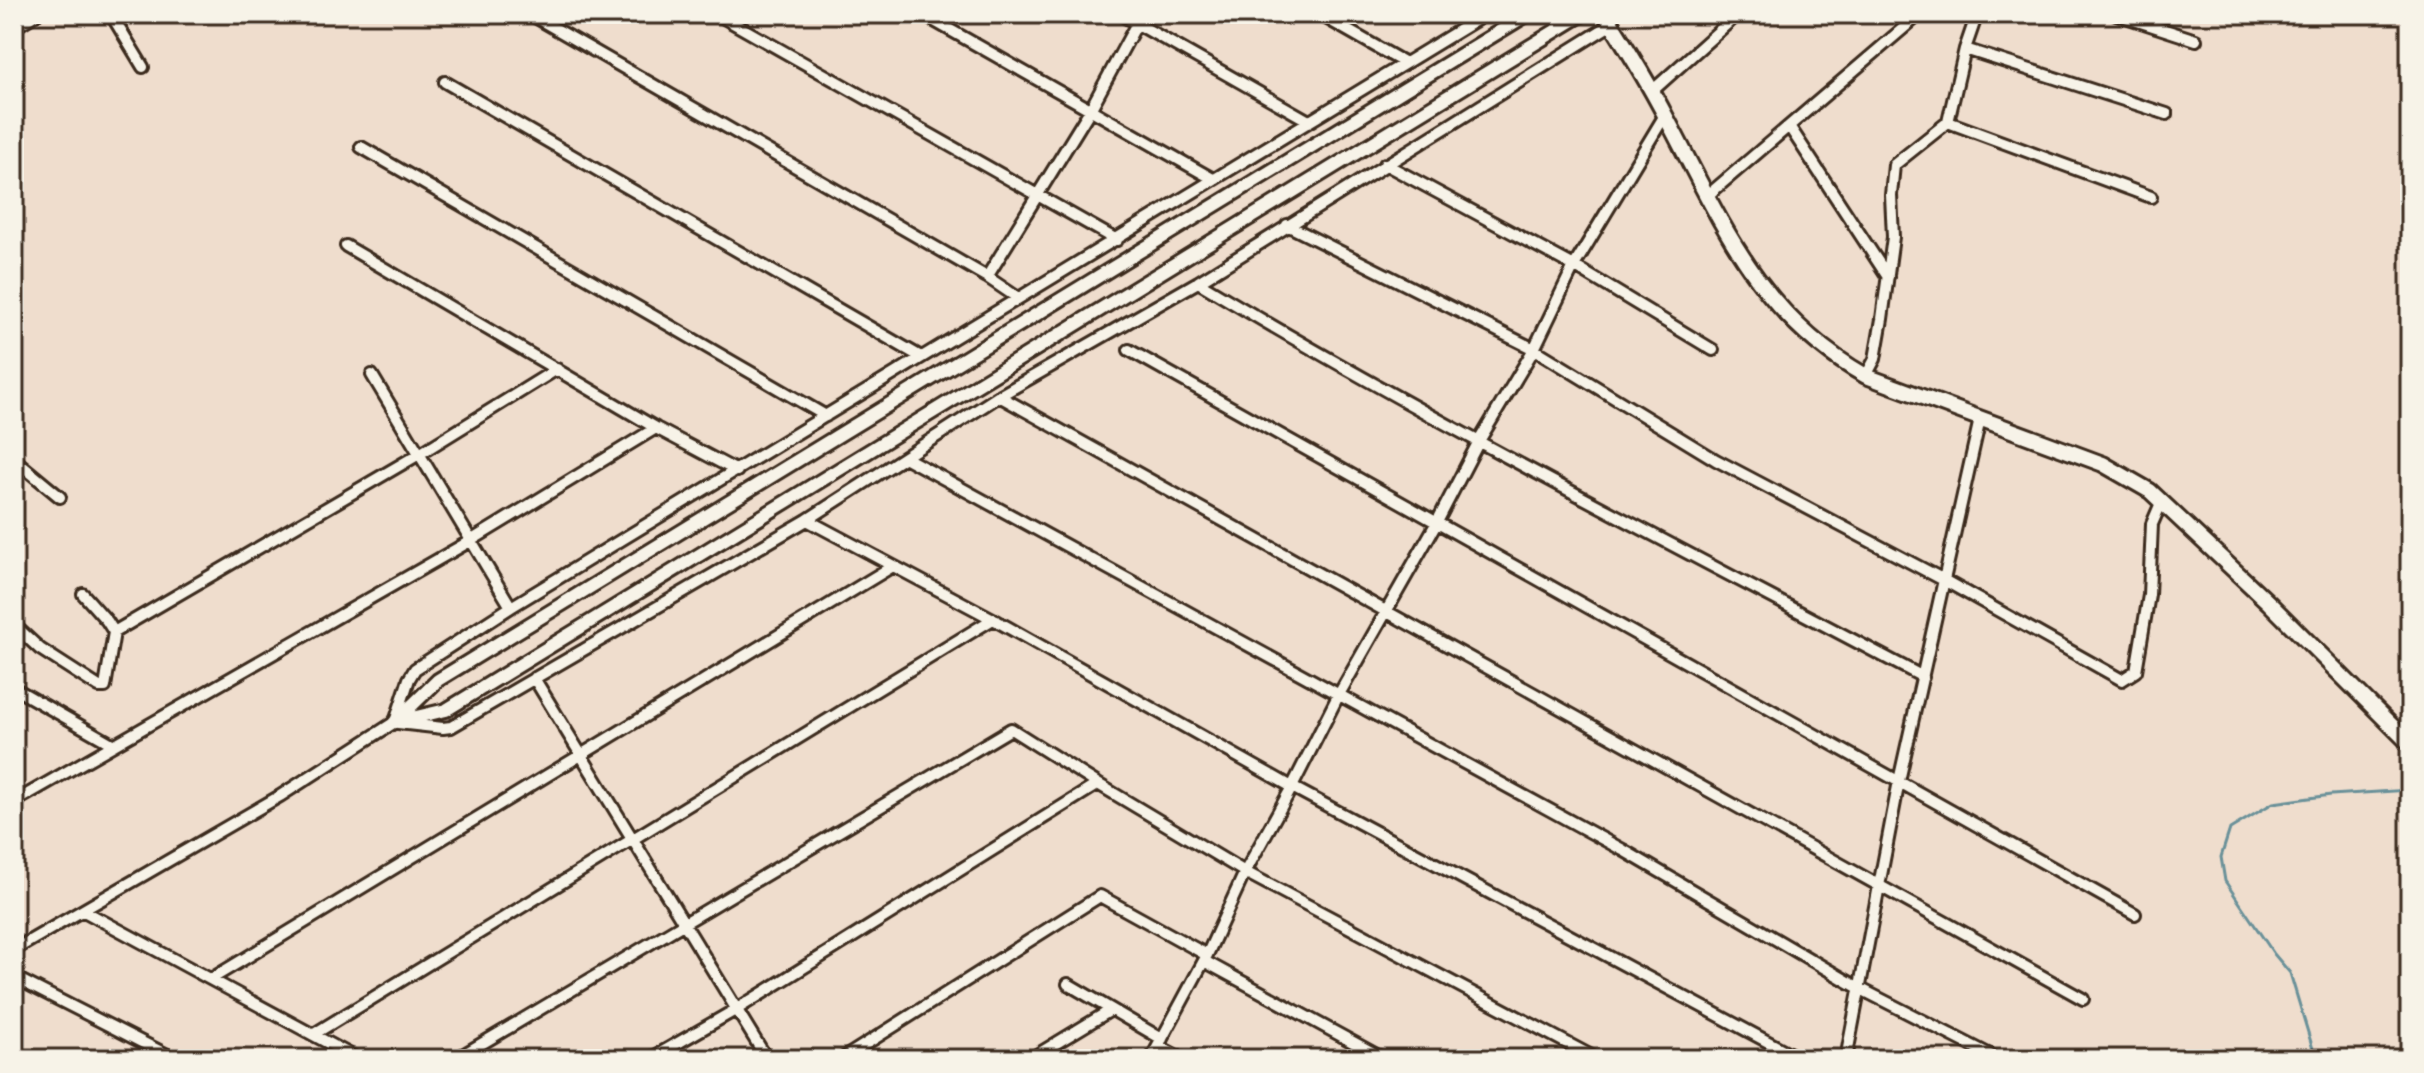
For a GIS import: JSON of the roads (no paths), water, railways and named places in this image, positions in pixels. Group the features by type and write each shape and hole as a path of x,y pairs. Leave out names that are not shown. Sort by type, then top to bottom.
{"main road":[{"path":"1608,19 1761,287 1795,324 1837,360 1866,376 2103,464 2150,491 2269,603 2410,744"}],"street":[{"path":"14,28 36,14"},
{"path":"111,14 143,67"},
{"path":"530,14 987,277 1018,298"},
{"path":"717,14 1117,240"},
{"path":"922,14 1213,179"},
{"path":"1120,14 1140,19 1309,121"},
{"path":"1319,14 1405,63"},
{"path":"395,722 415,669 511,607 1486,14"},
{"path":"14,950 280,796 395,722 438,680 1528,14"},
{"path":"395,722 446,710 1583,14"},
{"path":"1651,92 1738,14"},
{"path":"1707,196 1920,14"},
{"path":"1866,376 1875,359 1888,277 1893,237 1891,195 1894,165 1948,122 1965,49 1977,14"},
{"path":"2116,14 2196,40"},
{"path":"987,277 1090,110 1140,19"},
{"path":"395,722 451,727 807,520 999,396 1198,282 1608,19"},
{"path":"1965,49 2167,114"},
{"path":"445,82 921,357"},
{"path":"1151,1059 1338,696 1436,524 1479,441 1534,349 1574,266 1665,115"},
{"path":"1948,122 2151,197"},
{"path":"1789,126 1888,277"},
{"path":"361,147 826,416"},
{"path":"1385,164 1574,266 1713,350"},
{"path":"1287,225 1534,349 1716,460 1942,579 2122,680 2136,671 2149,595 2152,524 2161,503"},
{"path":"346,246 656,428 737,471"},
{"path":"1198,282 1262,321 1479,441 1923,677"},
{"path":"1129,350 2135,914"},
{"path":"114,632 421,453 557,369"},
{"path":"372,375 511,607"},
{"path":"999,396 2083,999"},
{"path":"1846,1059 1899,781 1980,419"},
{"path":"14,802 472,540 656,428"},
{"path":"906,458 1623,850 1859,988 1998,1059"},
{"path":"14,459 60,497"},
{"path":"807,520 993,619 1292,787 1800,1059"},
{"path":"211,979 893,566"},
{"path":"14,625 40,649 99,687 105,687 114,632 83,594"},
{"path":"314,1034 993,619"},
{"path":"534,678 767,1059"},
{"path":"14,688 114,745"},
{"path":"456,1059 1011,729 1245,872 1597,1059"},
{"path":"650,1059 737,1009 1098,784"},
{"path":"842,1059 1100,896 1384,1059"},
{"path":"84,911 358,1059"},
{"path":"14,977 175,1059"},
{"path":"1068,984 1183,1059"},
{"path":"1030,1059 1111,1010"}],"waterway":[{"path":"2316,1059 2290,973 2225,881 2221,857 2230,829 2273,803 2331,795 2410,790"}]}
